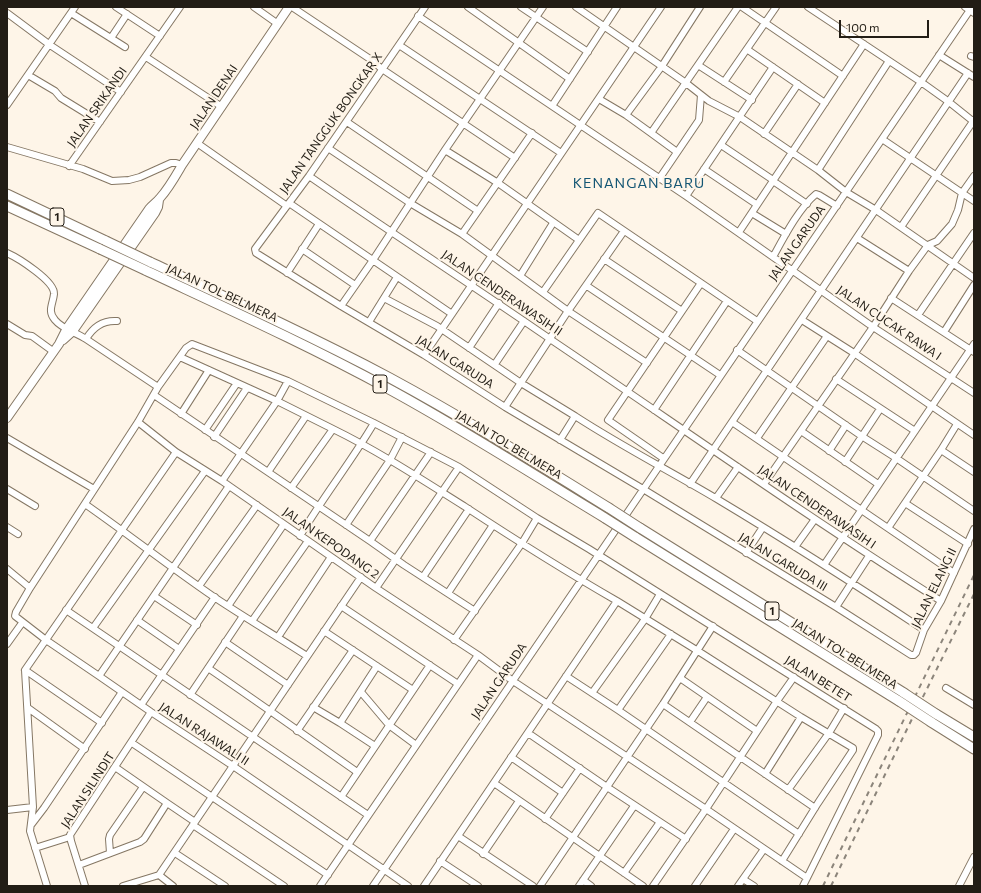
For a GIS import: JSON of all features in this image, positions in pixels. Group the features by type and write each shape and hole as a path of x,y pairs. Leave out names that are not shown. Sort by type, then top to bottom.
{"highway":[{"name":"JALAN TOL BELMERA","path":"7,194 106,241 147,266 386,388 463,431 974,749"},
{"name":"JALAN TOL BELMERA","path":"7,206 100,249 147,266 294,329 390,378 467,421 609,508 936,714 974,736"}],"main road":[{"name":"JALAN DENAI","path":"9,413 156,210 159,200 182,165 291,7"}],"street":[{"path":"116,7 160,36"},
{"path":"254,7 278,24"},
{"path":"291,7 515,158"},
{"name":"JALAN TANGGUK BONGKAR X","path":"255,252 255,249 309,176 346,122 378,66 399,45 424,7"},
{"path":"468,7 570,79"},
{"path":"521,7 588,52"},
{"path":"341,306 498,70 543,7"},
{"path":"577,7 701,95 718,106 740,117 818,170 846,192 876,210 974,278"},
{"path":"552,106 617,7"},
{"path":"424,355 661,7"},
{"path":"626,115 662,66 700,7"},
{"path":"651,133 738,7"},
{"path":"742,7 843,76"},
{"path":"724,82 748,50 776,7"},
{"path":"808,7 921,82 974,121 901,227"},
{"name":"JALAN SRIKANDI","path":"7,147 69,166 146,57 176,8"},
{"path":"8,103 50,45 73,9 125,47"},
{"name":"JALAN GARUDA","path":"373,886 970,9"},
{"path":"7,13 50,45 121,92"},
{"path":"111,38 127,14"},
{"name":"JALAN CUCAK RAWA I","path":"418,16 739,232 773,256 791,271 822,290 873,327 974,393"},
{"path":"739,232 756,204 774,182 864,44"},
{"path":"399,45 562,153"},
{"path":"748,50 825,102"},
{"path":"939,55 974,78"},
{"path":"146,57 222,107"},
{"path":"818,170 889,61"},
{"path":"698,65 752,100"},
{"path":"686,196 773,67"},
{"path":"690,484 968,74"},
{"path":"28,75 55,91 61,98 100,122"},
{"path":"764,134 798,84"},
{"path":"659,179 699,120 701,95"},
{"path":"598,98 626,115 678,152"},
{"path":"346,122 478,211"},
{"path":"462,234 532,134"},
{"path":"882,139 974,201"},
{"path":"197,143 452,314"},
{"path":"721,145 806,204"},
{"path":"328,148 410,203 462,234 568,311 647,363"},
{"path":"445,150 498,184 579,240"},
{"path":"69,166 112,181 117,181 140,177 171,163 182,165"},
{"path":"704,169 756,204"},
{"name":"JALAN CENDERAWASIH II","path":"309,176 550,338 683,430"},
{"path":"764,484 873,327 909,271 928,245 937,241 952,224 958,210 962,193 974,176"},
{"path":"773,256 806,204 816,194 836,206"},
{"path":"543,292 598,213 640,240 757,321"},
{"path":"756,215 786,234"},
{"path":"520,276 553,223"},
{"path":"287,272 319,224"},
{"path":"505,406 568,311 587,286 624,231"},
{"path":"918,315 974,233"},
{"path":"857,238 909,271"},
{"path":"302,249 355,285"},
{"name":"JALAN GARUDA","path":"255,252 560,440 643,489"},
{"path":"7,253 17,257 37,271 53,289 54,293 50,307 51,315 55,320 158,387"},
{"path":"604,259 682,312"},
{"path":"369,322 397,277"},
{"path":"664,458 608,421 608,418 628,392 701,283"},
{"path":"944,332 974,285"},
{"path":"587,286 720,375"},
{"path":"384,298 437,326 521,383 598,431 716,498 852,582 924,630"},
{"path":"891,298 972,351"},
{"path":"654,410 727,301"},
{"path":"469,348 498,303"},
{"path":"802,320 854,353 974,435"},
{"path":"86,339 100,324 117,321"},
{"path":"495,364 524,321"},
{"path":"7,324 25,335 32,336 54,352"},
{"path":"758,438 827,336"},
{"name":"JALAN BETET","path":"180,357 189,346 195,344 288,381 431,452 458,467 537,518 713,626 876,729 878,733 803,886"},
{"path":"824,565 951,377 972,351 974,344"},
{"path":"737,350 974,511"},
{"path":"7,569 30,588 138,422 158,387 180,357 277,401 362,443 645,619 698,650 801,717 852,747 853,750 782,861"},
{"path":"181,414 209,370"},
{"path":"836,379 915,431"},
{"path":"222,481 277,401 288,381"},
{"path":"205,430 237,383"},
{"path":"214,437 247,388"},
{"path":"154,395 396,560 475,611"},
{"path":"845,462 863,437 880,409"},
{"path":"268,472 306,416"},
{"path":"560,440 575,416"},
{"name":"JALAN KEPODANG 2","path":"138,422 176,452 222,481 376,588 478,655 513,681 628,756 807,878"},
{"path":"732,422 758,438 783,457 954,573"},
{"path":"300,536 318,506 362,443 374,423"},
{"path":"888,528 924,476 957,424"},
{"path":"829,451 846,425"},
{"path":"291,488 333,429"},
{"name":"JALAN CENDERAWASIH I","path":"683,430 869,556 941,601"},
{"path":"801,430 878,484"},
{"path":"346,525 390,460 402,437"},
{"path":"7,438 94,489"},
{"path":"941,450 974,472"},
{"path":"47,886 30,827 33,807 26,670 176,452"},
{"path":"370,541 431,452"},
{"path":"376,588 458,467"},
{"path":"716,498 738,467"},
{"path":"93,628 205,471"},
{"path":"100,676 229,486"},
{"path":"7,489 35,506"},
{"name":"JALAN GARUDA III","path":"643,489 911,654"},
{"path":"905,503 968,544"},
{"path":"85,504 228,606 307,656"},
{"path":"199,586 257,505"},
{"path":"423,577 469,510"},
{"path":"454,640 522,543 537,518"},
{"path":"795,547 815,519"},
{"path":"228,606 284,524"},
{"path":"448,593 493,525"},
{"path":"7,527 18,534"},
{"path":"746,553 762,527"},
{"name":"JALAN ELANG II","path":"911,654 914,655 916,653 924,630 941,601 974,529"},
{"path":"252,621 308,541"},
{"path":"836,607 869,556"},
{"path":"278,637 332,557"},
{"path":"124,886 159,875 361,577"},
{"name":"JALAN RAJAWALI II","path":"30,588 15,615 22,623 408,886"},
{"path":"592,693 645,619 660,594"},
{"path":"154,596 197,625"},
{"path":"141,705 215,597"},
{"path":"424,886 617,601"},
{"path":"341,606 458,684"},
{"path":"66,610 368,815"},
{"path":"190,695 243,616"},
{"path":"137,620 179,649"},
{"path":"7,644 22,623"},
{"path":"540,886 664,704 713,626"},
{"path":"324,631 413,690"},
{"path":"618,710 671,634"},
{"path":"225,642 288,685"},
{"path":"297,731 353,650"},
{"path":"320,886 478,655"},
{"path":"341,797 430,665"},
{"path":"340,723 377,666"},
{"path":"208,668 357,772"},
{"path":"26,670 102,722"},
{"path":"566,676 799,834"},
{"path":"653,886 794,677"},
{"path":"680,678 757,731"},
{"path":"946,688 974,705"},
{"path":"30,827 85,749 122,692"},
{"path":"361,692 389,725 416,745"},
{"path":"690,722 707,697"},
{"path":"664,704 815,808"},
{"path":"314,707 375,746"},
{"path":"28,708 85,749"},
{"path":"788,790 829,733 844,708"},
{"name":"JALAN SILINDIT","path":"85,886 70,833 132,743 151,712"},
{"path":"765,774 801,717"},
{"path":"528,733 634,806 686,839"},
{"path":"132,743 328,875"},
{"path":"511,757 564,793"},
{"path":"115,767 284,886"},
{"path":"545,819 580,768"},
{"path":"494,783 643,886"},
{"path":"110,853 110,835 143,787"},
{"path":"483,854 519,801"},
{"path":"79,866 140,842 144,839 167,804"},
{"path":"591,886 581,883 634,806"},
{"path":"7,810 33,807"},
{"path":"624,873 660,822"},
{"path":"695,886 734,829"},
{"path":"35,848 70,836"},
{"path":"458,836 532,886"},
{"path":"738,886 764,849"},
{"path":"175,853 225,886"},
{"path":"958,886 974,857"},
{"path":"440,861 478,886"},
{"path":"159,875 173,886"},
{"path":"743,879 754,886"}],"railway":[{"path":"823,886 974,575"},
{"path":"831,886 974,594"}],"district":[{"name":"KENANGAN BARU","path":"639,183"}]}
